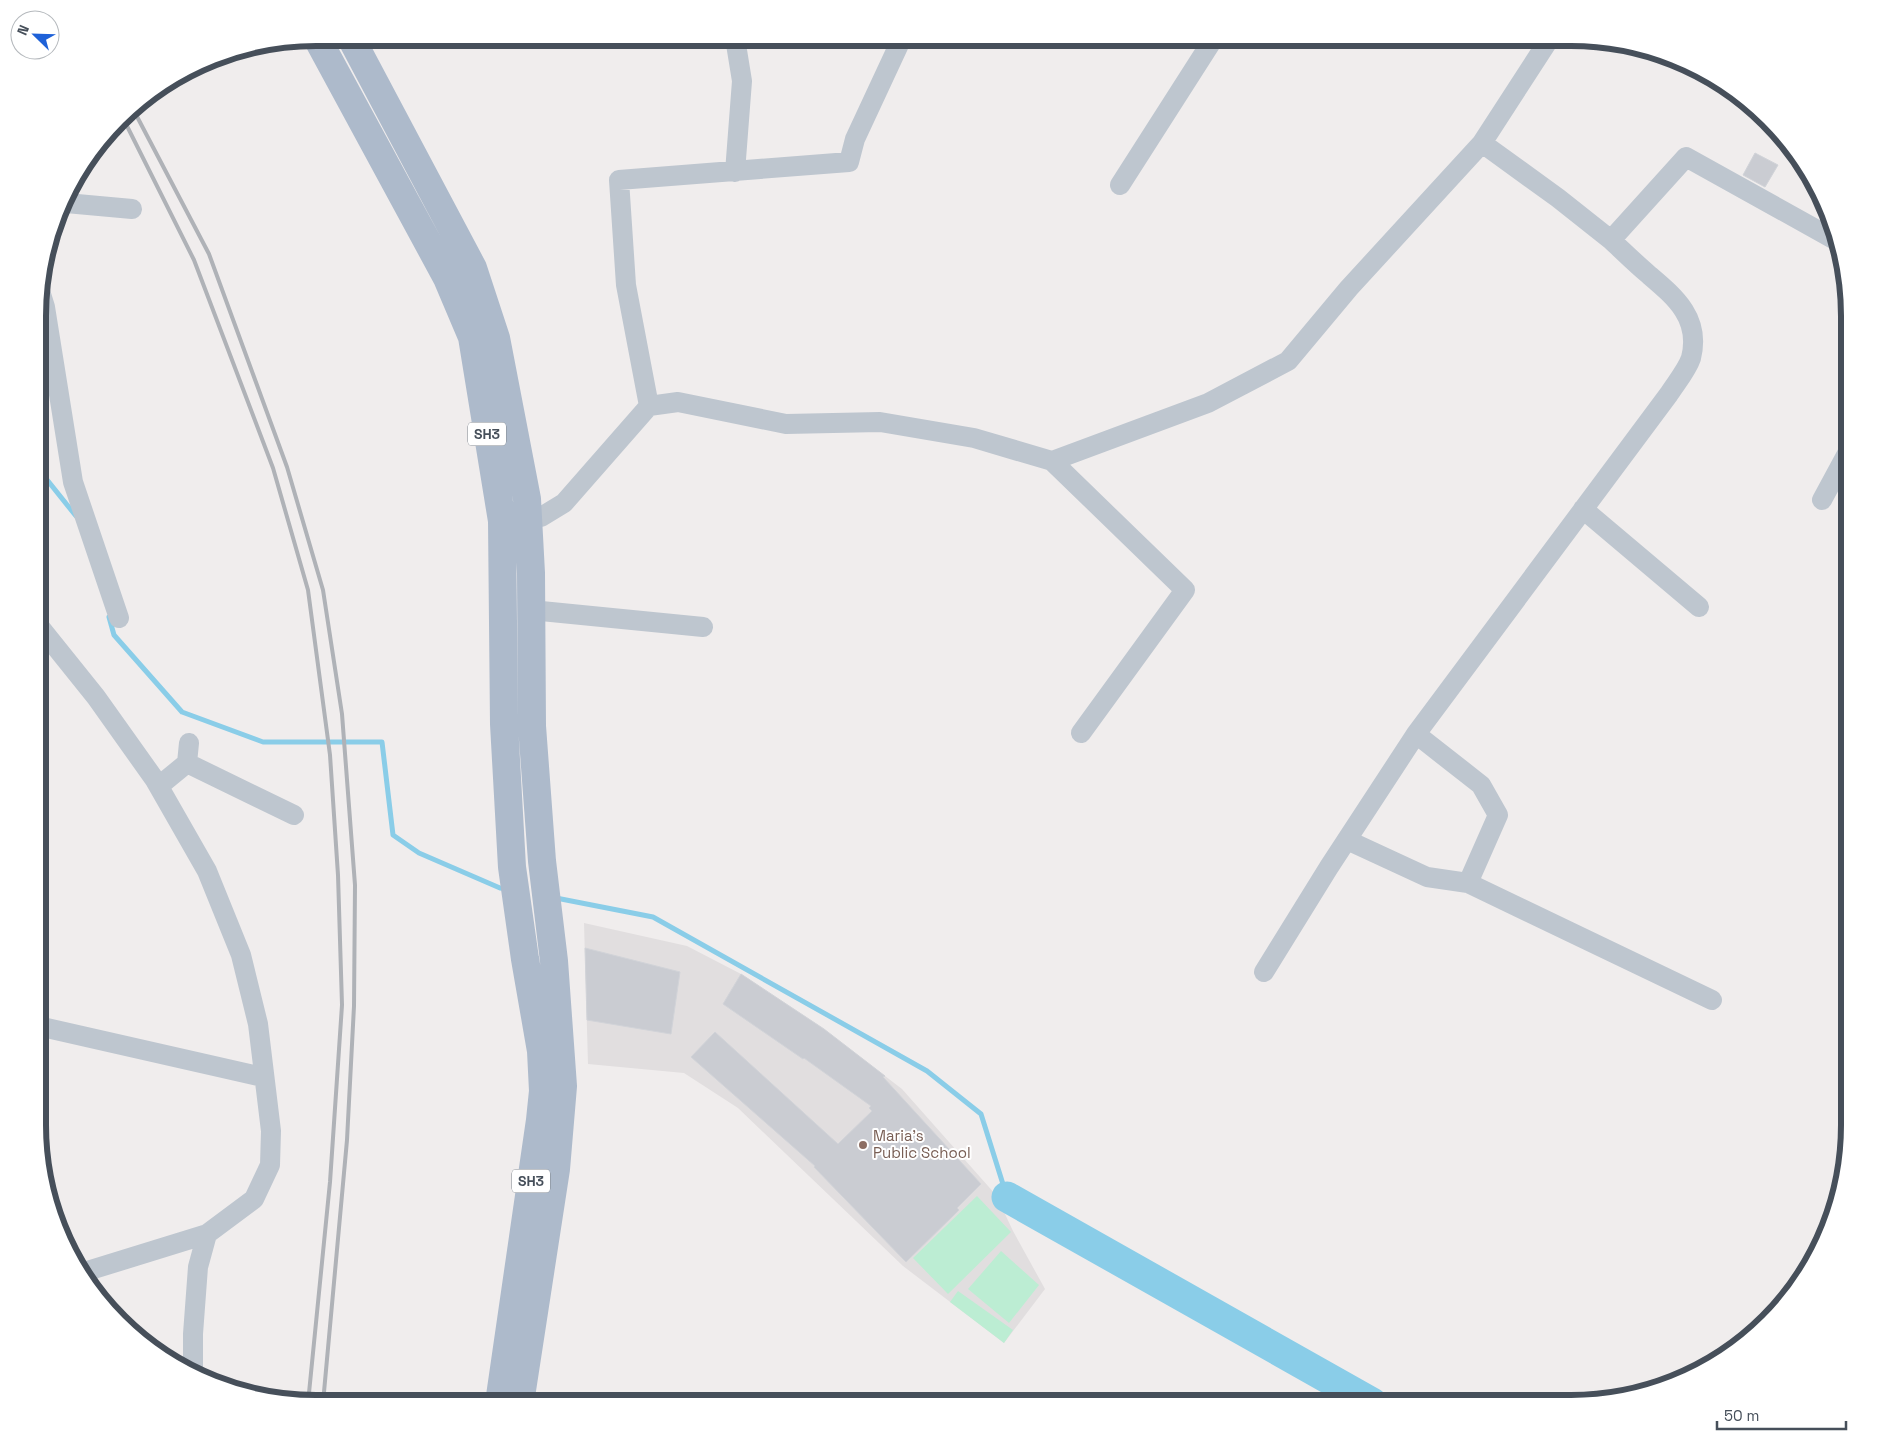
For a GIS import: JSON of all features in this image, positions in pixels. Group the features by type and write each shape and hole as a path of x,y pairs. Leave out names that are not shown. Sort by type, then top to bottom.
{"main road":[{"name":"SH3","path":"322,46 447,278 472,337 515,521 531,610 532,726 542,861 554,961 564,1086 556,1169 521,1395"},
{"name":"SH3","path":"355,46 473,268 496,338 527,499 515,521 504,724 512,867 525,959 542,1051 543,1091 500,1395"}],"street":[{"path":"735,172 742,81 736,46"},
{"path":"649,406 626,284 619,180 849,162 855,139 898,46"},
{"path":"1120,185 1209,46"},
{"path":"1052,461 1208,402 1288,360 1349,288 1482,143 1544,46"},
{"path":"1264,972 1416,734 1669,394 1690,360 1694,341 1691,324 1683,307 1672,294 1558,198 1482,143"},
{"path":"1610,240 1686,158 1829,236"},
{"path":"71,203 132,209"},
{"path":"46,314 73,482 119,618"},
{"path":"515,521 541,517 564,503 649,406 678,402 786,424 880,422 974,438 1052,461 1185,590 1081,733"},
{"path":"1822,500 1841,465"},
{"path":"1583,509 1699,607"},
{"path":"531,610 703,627"},
{"path":"46,635 96,697 159,786 207,871 241,956 258,1024 270,1131 270,1165 254,1199 207,1234 89,1270"},
{"path":"1416,734 1481,785 1498,814 1468,883"},
{"path":"159,786 186,763 189,743"},
{"path":"186,763 294,814"},
{"path":"1347,840 1426,877 1468,883 1712,1000"},
{"path":"46,1028 263,1077"},
{"path":"193,1365 193,1334 198,1266 207,1234"}],"shaded area":[{"name":"Maria's Public School","path":"584,923 687,946 741,974 821,1027 902,1089 996,1195 1013,1231 1045,1289 1004,1343 903,1266 738,1108 684,1073 588,1064"}],"green space":[{"path":"977,1196 1011,1232 948,1294 913,1258"},
{"path":"1001,1251 1039,1285 1009,1323 968,1289"},
{"path":"958,1291 1013,1330 1004,1343 950,1302"}],"building":[{"path":"1755,153 1778,165 1765,187 1743,175"},
{"path":"585,948 680,972 671,1034 587,1020"},
{"path":"741,974 824,1029 885,1076 883,1077 981,1184 957,1208 959,1210 906,1262 815,1166 691,1057 715,1032 838,1144 872,1111 869,1108 871,1106 804,1058 723,1004"}],"waterway":[{"path":"46,478 76,516"},
{"path":"109,617 114,635 182,712 263,742 382,742 393,835 419,853 500,888 508,889"},
{"path":"556,898 653,917 927,1071 981,1114 1007,1197"},
{"path":"1007,1197 1358,1395"}],"railway":[{"path":"136,115 209,254 287,467 323,590 342,714 355,885 354,1006 347,1140 324,1395"},
{"path":"126,124 194,260 273,468 308,590 330,755 338,875 342,1005 330,1182 309,1395"}],"place":[{"name":"Maria's Public School","path":"863,1145"}]}
